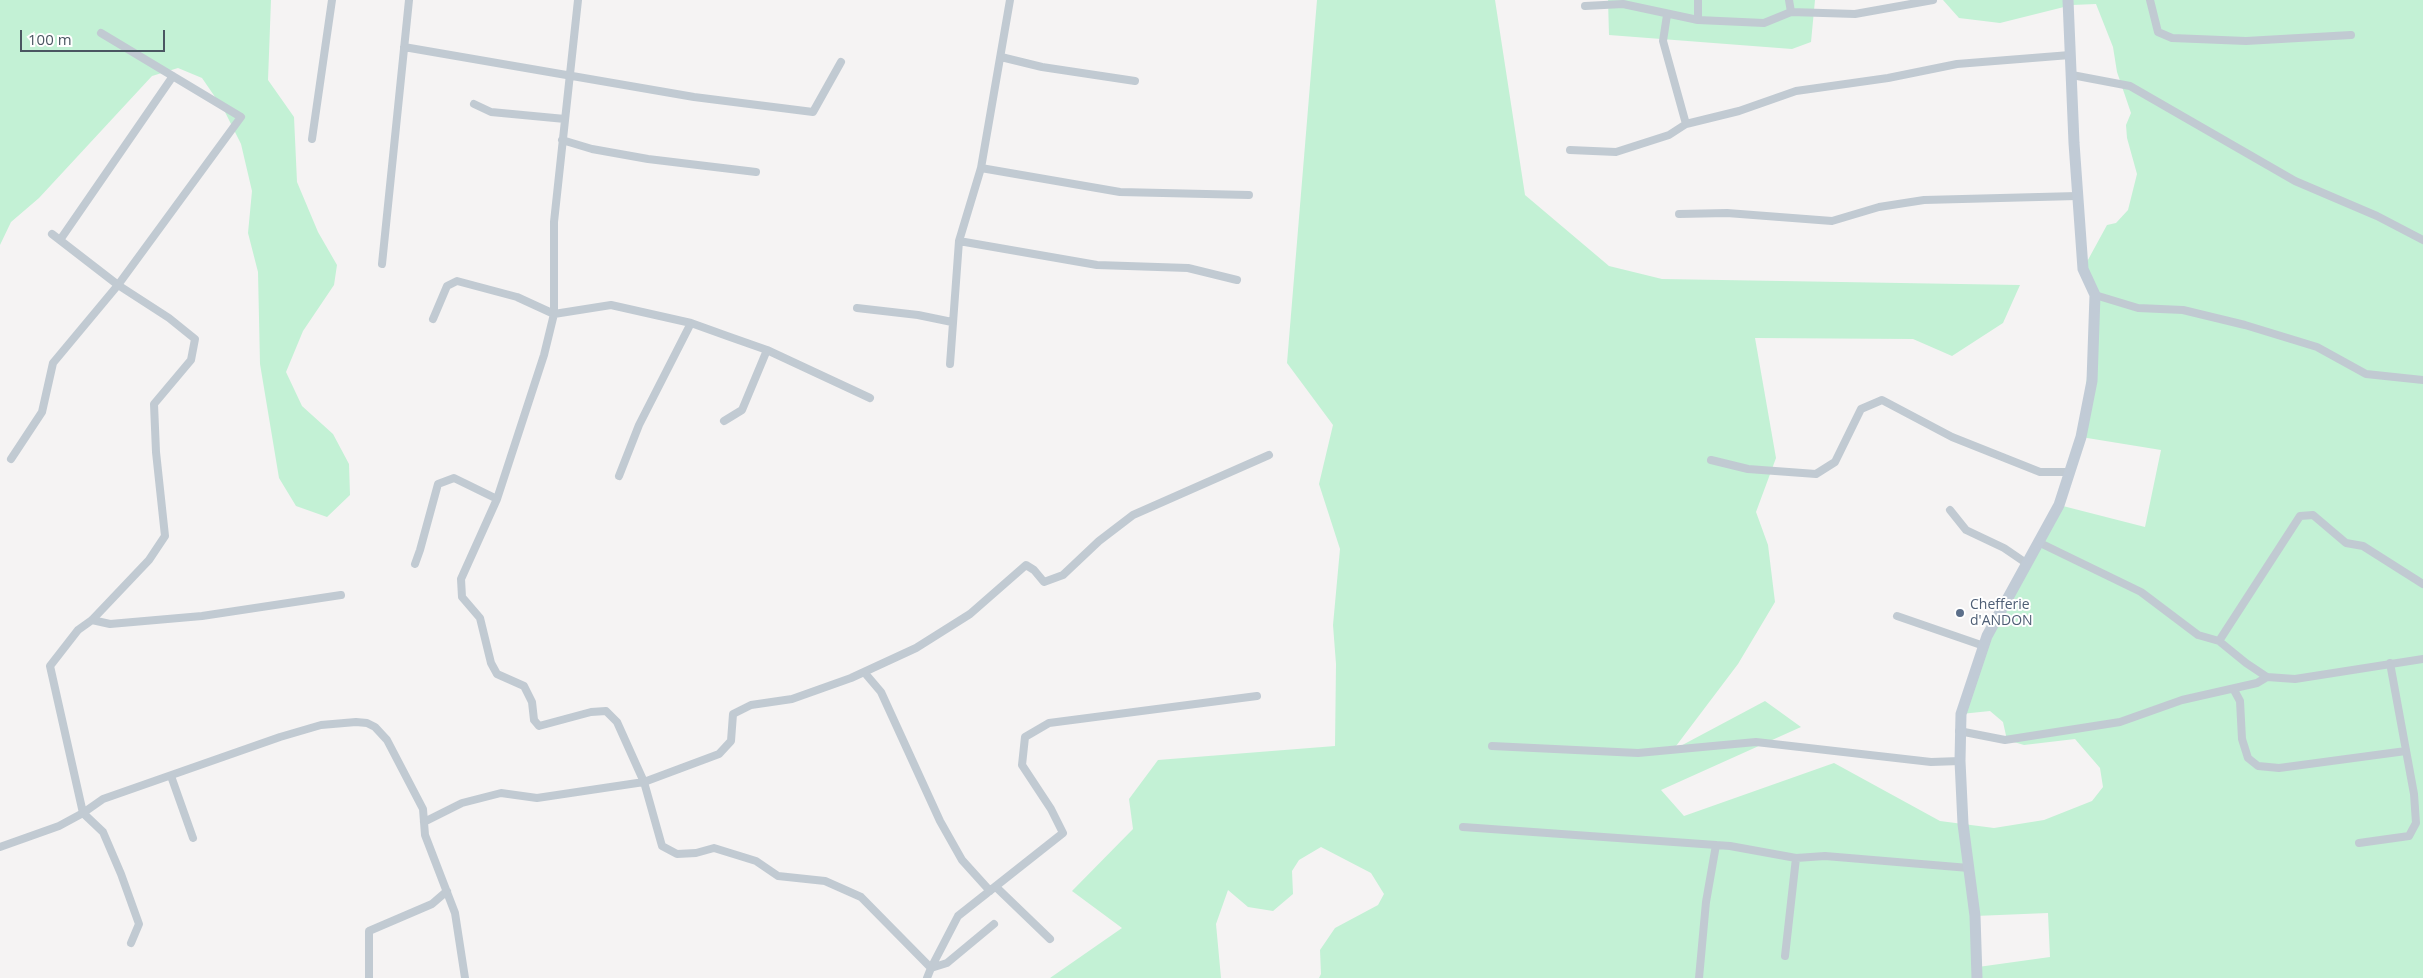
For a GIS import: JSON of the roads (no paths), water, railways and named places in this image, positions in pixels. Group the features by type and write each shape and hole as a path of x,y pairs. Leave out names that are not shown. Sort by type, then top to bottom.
{"street":[{"path":"312,140 332,0"},
{"path":"382,264 409,0"},
{"path":"578,0 554,222 554,314 544,355 497,499 461,579 462,597 480,618 491,663 497,674 524,686 532,702 534,720 540,726 591,712 606,711 617,722 644,782 662,846 677,854 714,848 756,861 778,876 825,881 861,896 931,968"},
{"path":"950,364 959,240 981,168 1010,0"},
{"path":"1698,0 1698,20"},
{"path":"1789,0 1791,12"},
{"path":"1585,6 1623,4 1667,15 1698,20 1764,23 1791,12 1855,14 1933,0"},
{"path":"1977,978 1975,916 1963,824 1959,731 1961,714 1984,646 2026,563 2059,505 2083,428 2092,381 2095,295 2083,269 2068,0"},
{"path":"2150,0 2158,32 2172,38 2246,41 2351,35"},
{"path":"1667,15 1663,41 1686,124"},
{"path":"11,459 42,412 53,363 118,285 241,117 102,33"},
{"path":"404,47 531,68 569,77 694,97 813,112 841,62"},
{"path":"1570,150 1616,152 1669,134 1686,124 1738,111 1796,91 1888,78 1957,64 2070,55"},
{"path":"1001,57 1042,67 1135,81"},
{"path":"2072,75 2130,86 2295,181 2377,216 2423,240"},
{"path":"60,240 173,76"},
{"path":"474,104 491,112 565,118"},
{"path":"562,140 648,159 756,172"},
{"path":"981,168 1120,192 1249,195"},
{"path":"1679,214 1727,213 1832,221 1879,207 1924,200 2078,196"},
{"path":"52,234 118,285 170,318 195,339 191,360 154,404 156,452 165,536 149,560 92,620 78,630 50,666 83,813 103,832 139,924 131,944"},
{"path":"959,240 1097,265 1188,268 1237,280"},
{"path":"433,319 447,286 457,281 517,297 554,314 611,305 691,323 767,350 870,398"},
{"path":"2095,295 2138,308 2183,310 2245,325 2316,347 2366,374 2423,380"},
{"path":"857,308 918,315 952,322"},
{"path":"620,476 639,425 691,323"},
{"path":"724,421 742,410 767,350"},
{"path":"1711,460 1748,468 1816,474 1835,462 1861,409 1882,400 1952,437 2040,472 2070,472"},
{"path":"424,822 462,803 501,793 537,798 644,782 719,754 731,741 733,714 751,705 792,699 864,672 916,648 970,614 1026,565 1034,570 1044,582 1063,575 1099,541 1133,515 1269,455"},
{"path":"415,564 438,484 454,478 497,499"},
{"path":"1950,510 1966,530 2004,548 2026,563"},
{"path":"2219,641 2300,516 2313,515 2346,543 2363,546 2423,584"},
{"path":"2038,542 2140,592 2198,635 2219,641 2267,677 2295,679 2423,659"},
{"path":"92,620 110,624 202,616 341,595"},
{"path":"1897,616 1984,646"},
{"path":"2359,844 2408,836 2416,823 2414,794 2390,664"},
{"path":"864,672 881,692 923,786 962,860 1050,939"},
{"path":"1959,731 2005,740 2120,722 2182,700 2234,690 2257,683 2267,677"},
{"path":"2234,690 2240,701 2242,738 2248,758 2258,766 2279,768 2406,752"},
{"path":"927,978 958,916 1063,834 1051,809 1022,765 1025,737 1050,723 1257,696"},
{"path":"0,846 59,826 103,799 321,725 367,723 375,727 387,740 423,809 425,834 455,913 465,978"},
{"path":"1492,746 1638,753 1756,742 1922,761 1960,761"},
{"path":"171,776 193,838"},
{"path":"1463,827 1716,845 1796,858 1824,856 1969,868"},
{"path":"1699,978 1706,902 1716,845"},
{"path":"1785,956 1796,858"},
{"path":"369,978 369,931 432,904 447,891"},
{"path":"931,968 947,963 994,924"}],"place":[{"name":"Chefferie d'ANDON","path":"1960,613"}]}
